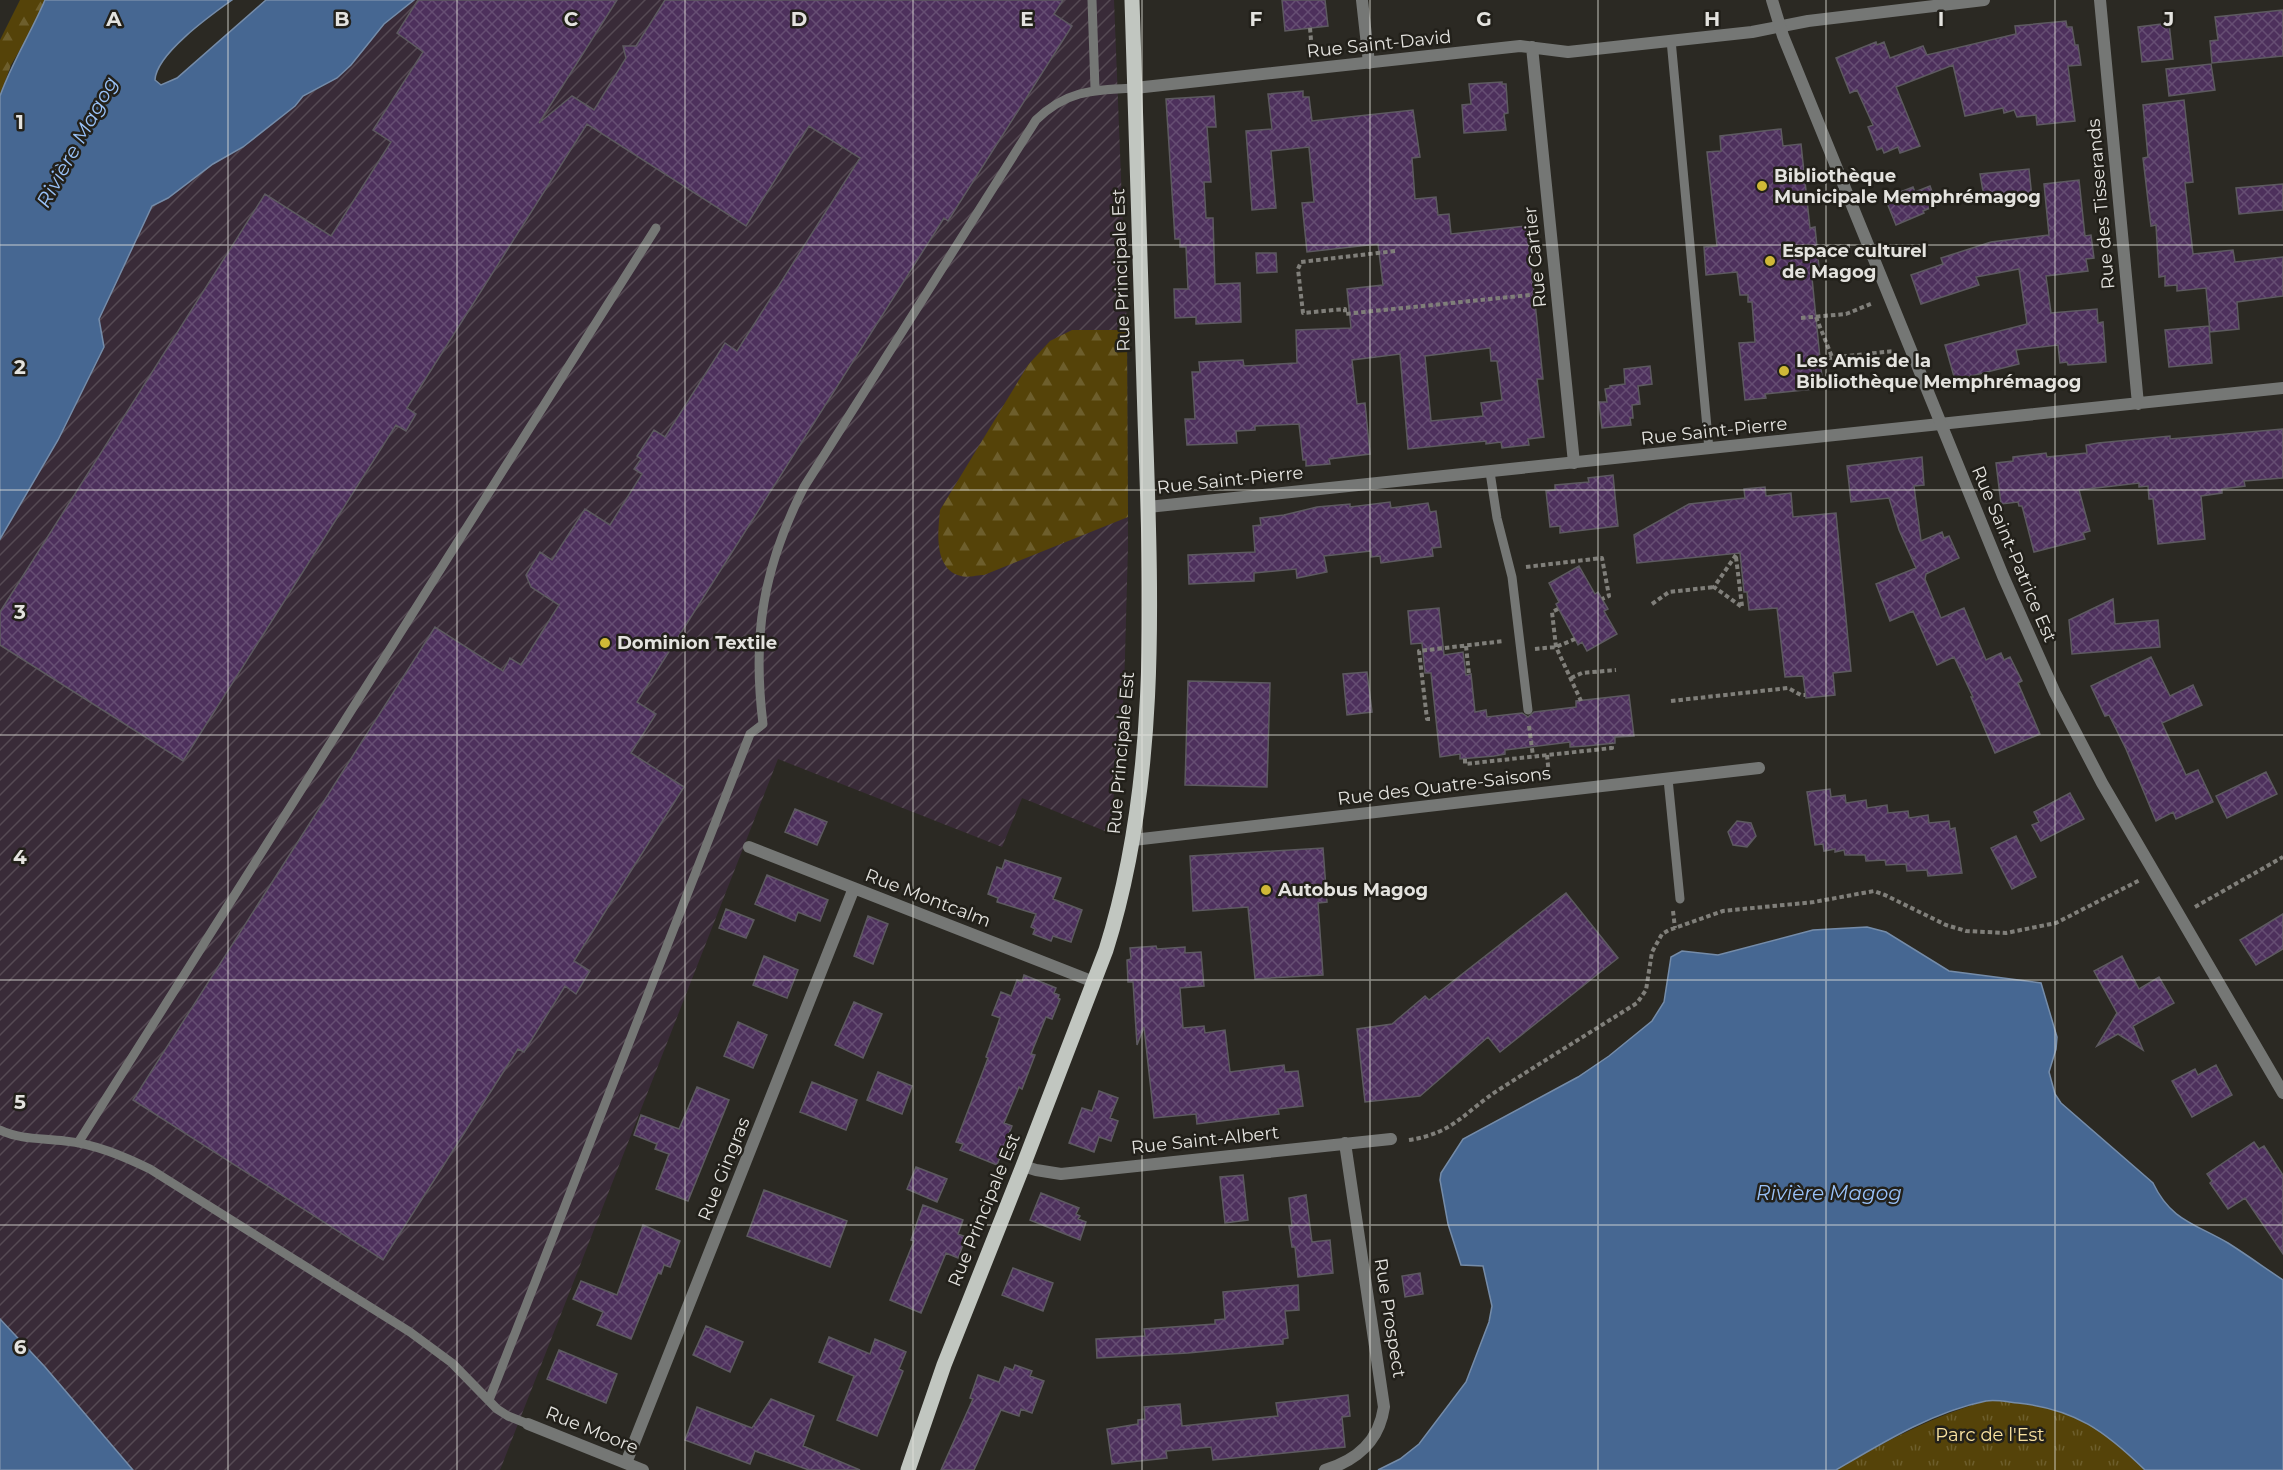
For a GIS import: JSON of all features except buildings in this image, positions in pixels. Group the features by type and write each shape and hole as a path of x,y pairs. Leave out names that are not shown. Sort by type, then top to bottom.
{"main road":[{"name":"Rue Principale Est","path":"908,1470 944,1365 1094,982 1115,920 1133,840 1143,753 1148,654 1148,507 1132,0"}],"street":[{"path":"1362,0 1369,63"},
{"name":"Rue Saint-Patrice Est","path":"1772,0 1779,26 1940,425 2055,693 2088,757 2179,917 2283,1093"},
{"name":"Rue Saint-David","path":"1135,88 1520,46 1568,52 1752,32 1779,26 1984,0"},
{"name":"Rue des Tisserands","path":"2100,0 2138,404"},
{"name":"Rue Cartier","path":"1532,47 1574,463"},
{"name":"Rue Saint-Pierre","path":"1148,507 2283,388"},
{"name":"Rue des Quatre-Saisons","path":"1133,840 1759,768"},
{"name":"Rue Montcalm","path":"749,847 1094,982"},
{"name":"Rue Gingras","path":"626,1463 854,888"},
{"name":"Rue Saint-Albert","path":"1023,1166 1042,1172 1061,1174 1391,1138"},
{"name":"Rue Prospect","path":"1325,1470 1352,1458 1371,1442 1378,1431 1384,1407 1345,1143"},
{"name":"Rue Moore","path":"528,1424 643,1470"}],"lane":[{"path":"1092,0 1095,89"},
{"path":"1671,40 1709,449"},
{"path":"489,1400 750,734 764,724 759,673 759,632 770,572 790,515 804,487 1035,120 1055,104 1078,93 1095,89 1135,88"},
{"path":"78,1143 656,228"},
{"path":"1490,472 1494,507 1511,569 1528,710"},
{"path":"1668,779 1680,899"},
{"path":"0,1130 9,1135 30,1139 78,1143 124,1156 150,1169 424,1342 452,1363 508,1416 528,1424"}],"path":[{"path":"1817,248 1868,245"},
{"path":"1395,251 1301,262 1298,269 1303,313 1345,309 1345,314 1557,292"},
{"path":"1801,318 1846,314 1888,296"},
{"path":"1816,317 1832,357"},
{"path":"1820,359 1910,350"},
{"path":"1652,604 1669,592 1714,587 1742,607 1735,554 1714,587"},
{"path":"1511,569 1602,558 1608,596 1602,599"},
{"path":"1558,609 1552,612 1556,647 1581,701"},
{"path":"1556,647 1575,639"},
{"path":"1430,719 1427,719 1423,665 1419,651 1519,640"},
{"path":"1466,646 1469,674"},
{"path":"1571,678 1582,673 1616,670"},
{"path":"1671,701 1788,688 1805,695"},
{"path":"1528,710 1533,756"},
{"path":"1465,759 1465,764 1578,749 1612,748 1611,743"},
{"path":"2179,917 2283,857"},
{"path":"1391,1138 1401,1141 1414,1139 1451,1127 1498,1090 1637,1003 1646,990 1652,952 1657,941 1669,930 1709,915 1736,909 1829,900 1874,891 1946,925 1966,931 2006,933 2056,923 2154,873"}],"shaded area":[{"path":"414,0 1114,0 1127,330 1128,547 1124,692 1110,833 1022,798 1002,847 778,759 500,1470 133,1470 45,1367 0,1319 0,539 58,440 104,348 99,319 152,206 168,198 213,164 243,147 295,106 303,96 322,87 351,65 384,24"}],"green space":[{"path":"20,0 45,0 36,23 11,65 0,96 0,40"},
{"path":"1072,330 1127,330 1128,517 984,575 963,577 952,572 946,566 939,548 940,510 1028,365 1050,341"},
{"name":"Parc de l'Est","path":"1989,1400 2035,1405 2069,1413 2106,1435 2145,1470 1836,1470 1910,1430 1968,1406"}],"water":[{"name":"Rivière Magog","path":"45,0 232,0 174,47 158,70 155,80 161,85 177,78 266,0 414,0 384,24 351,65 337,78 303,96 295,106 243,147 213,164 168,198 152,206 99,319 104,347 58,440 0,539 0,96"},
{"name":"Rivière Magog","path":"1867,927 1886,932 1949,971 2041,983 2057,1037 2049,1072 2055,1094 2061,1103 2153,1183 2160,1196 2176,1214 2228,1243 2283,1280 2283,1470 2145,1470 2102,1433 2073,1417 2038,1406 1993,1400 1966,1406 1927,1421 1889,1439 1836,1470 1378,1470 1400,1459 1419,1444 1466,1382 1489,1322 1492,1306 1483,1266 1461,1265 1448,1224 1440,1180 1441,1173 1463,1139 1578,1077 1609,1056 1652,1021 1664,1002 1671,957 1682,951 1718,955 1813,930"},
{"path":"0,1319 45,1367 133,1470 0,1470"}],"place":[{"name":"Bibliothèque Municipale Memphrémagog","path":"1762,186"},
{"name":"Espace culturel de Magog","path":"1770,261"},
{"name":"Les Amis de la Bibliothèque Memphrémagog","path":"1784,371"},
{"name":"Dominion Textile","path":"605,643"},
{"name":"Autobus Magog","path":"1266,890"}]}
